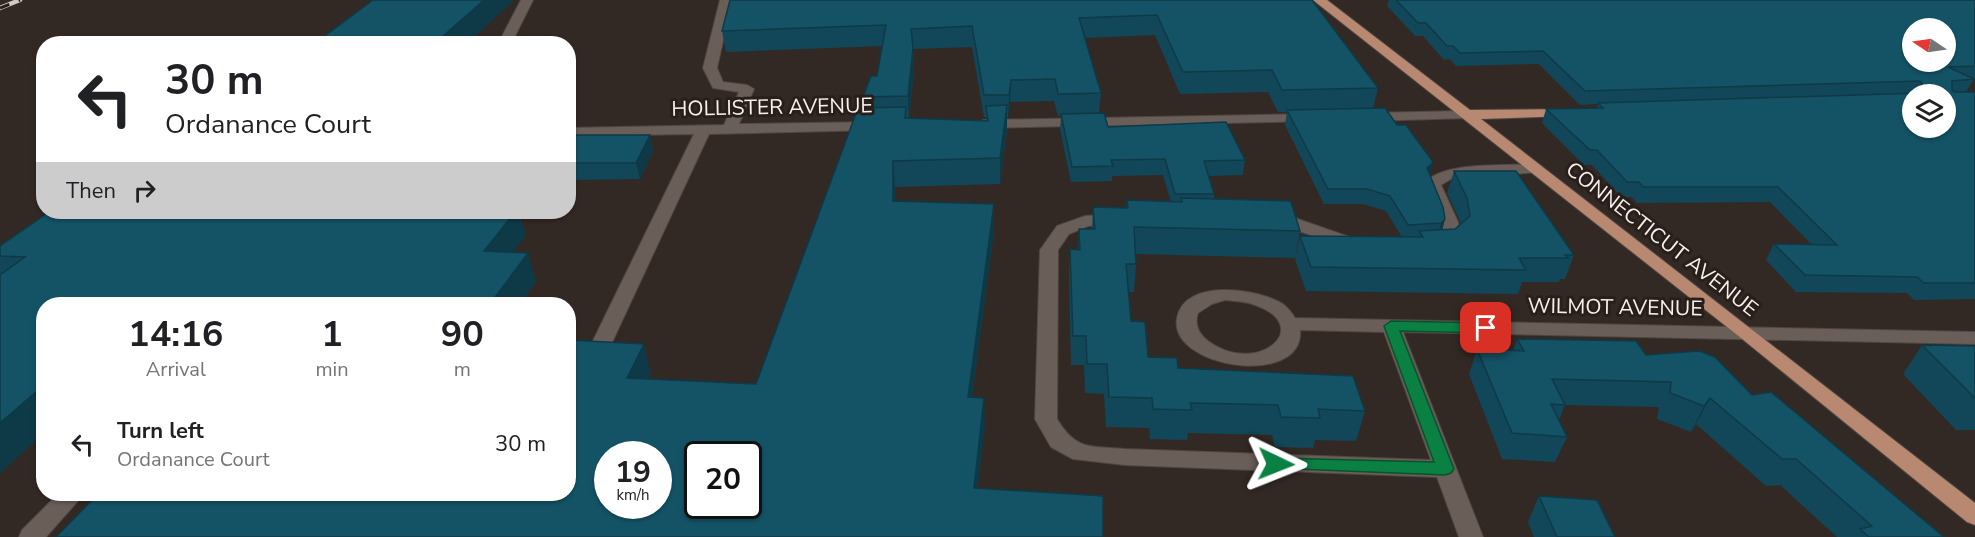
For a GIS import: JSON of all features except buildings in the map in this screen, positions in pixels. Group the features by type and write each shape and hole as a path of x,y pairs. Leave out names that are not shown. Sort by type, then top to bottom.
{"main road":[{"name":"CONNECTICUT AVENUE","path":"1319,0 1748,334 1975,516"},
{"path":"1465,115 1582,111"}],"street":[{"path":"508,36 527,0"},
{"path":"726,0 710,68 718,85 747,89 729,129"},
{"path":"1358,117 1465,115"},
{"path":"966,125 1322,118"},
{"name":"HOLLISTER AVENUE","path":"576,132 895,126"},
{"path":"598,351 703,130"},
{"path":"1426,248 1442,246 1452,238 1453,224 1434,191 1433,183 1447,174 1534,169"},
{"path":"1135,218 1085,221 1062,230 1049,250 1046,419 1059,441 1081,453 1125,457 1445,469"},
{"path":"1252,219 1286,221 1366,248"},
{"path":"1242,295 1272,305 1284,314 1291,324 1292,335 1288,346 1278,354 1263,359 1245,360 1210,351 1197,342 1188,331 1186,320 1190,310 1198,302 1210,297 1242,295"},
{"name":"WILMOT AVENUE","path":"1291,324 1975,338"},
{"path":"1391,326 1471,537"},
{"path":"31,537 65,501"}],"railway":[{"path":"0,8 20,0"}],"route":[{"path":"1276,464 1445,469 1391,326 1486,328"}]}
